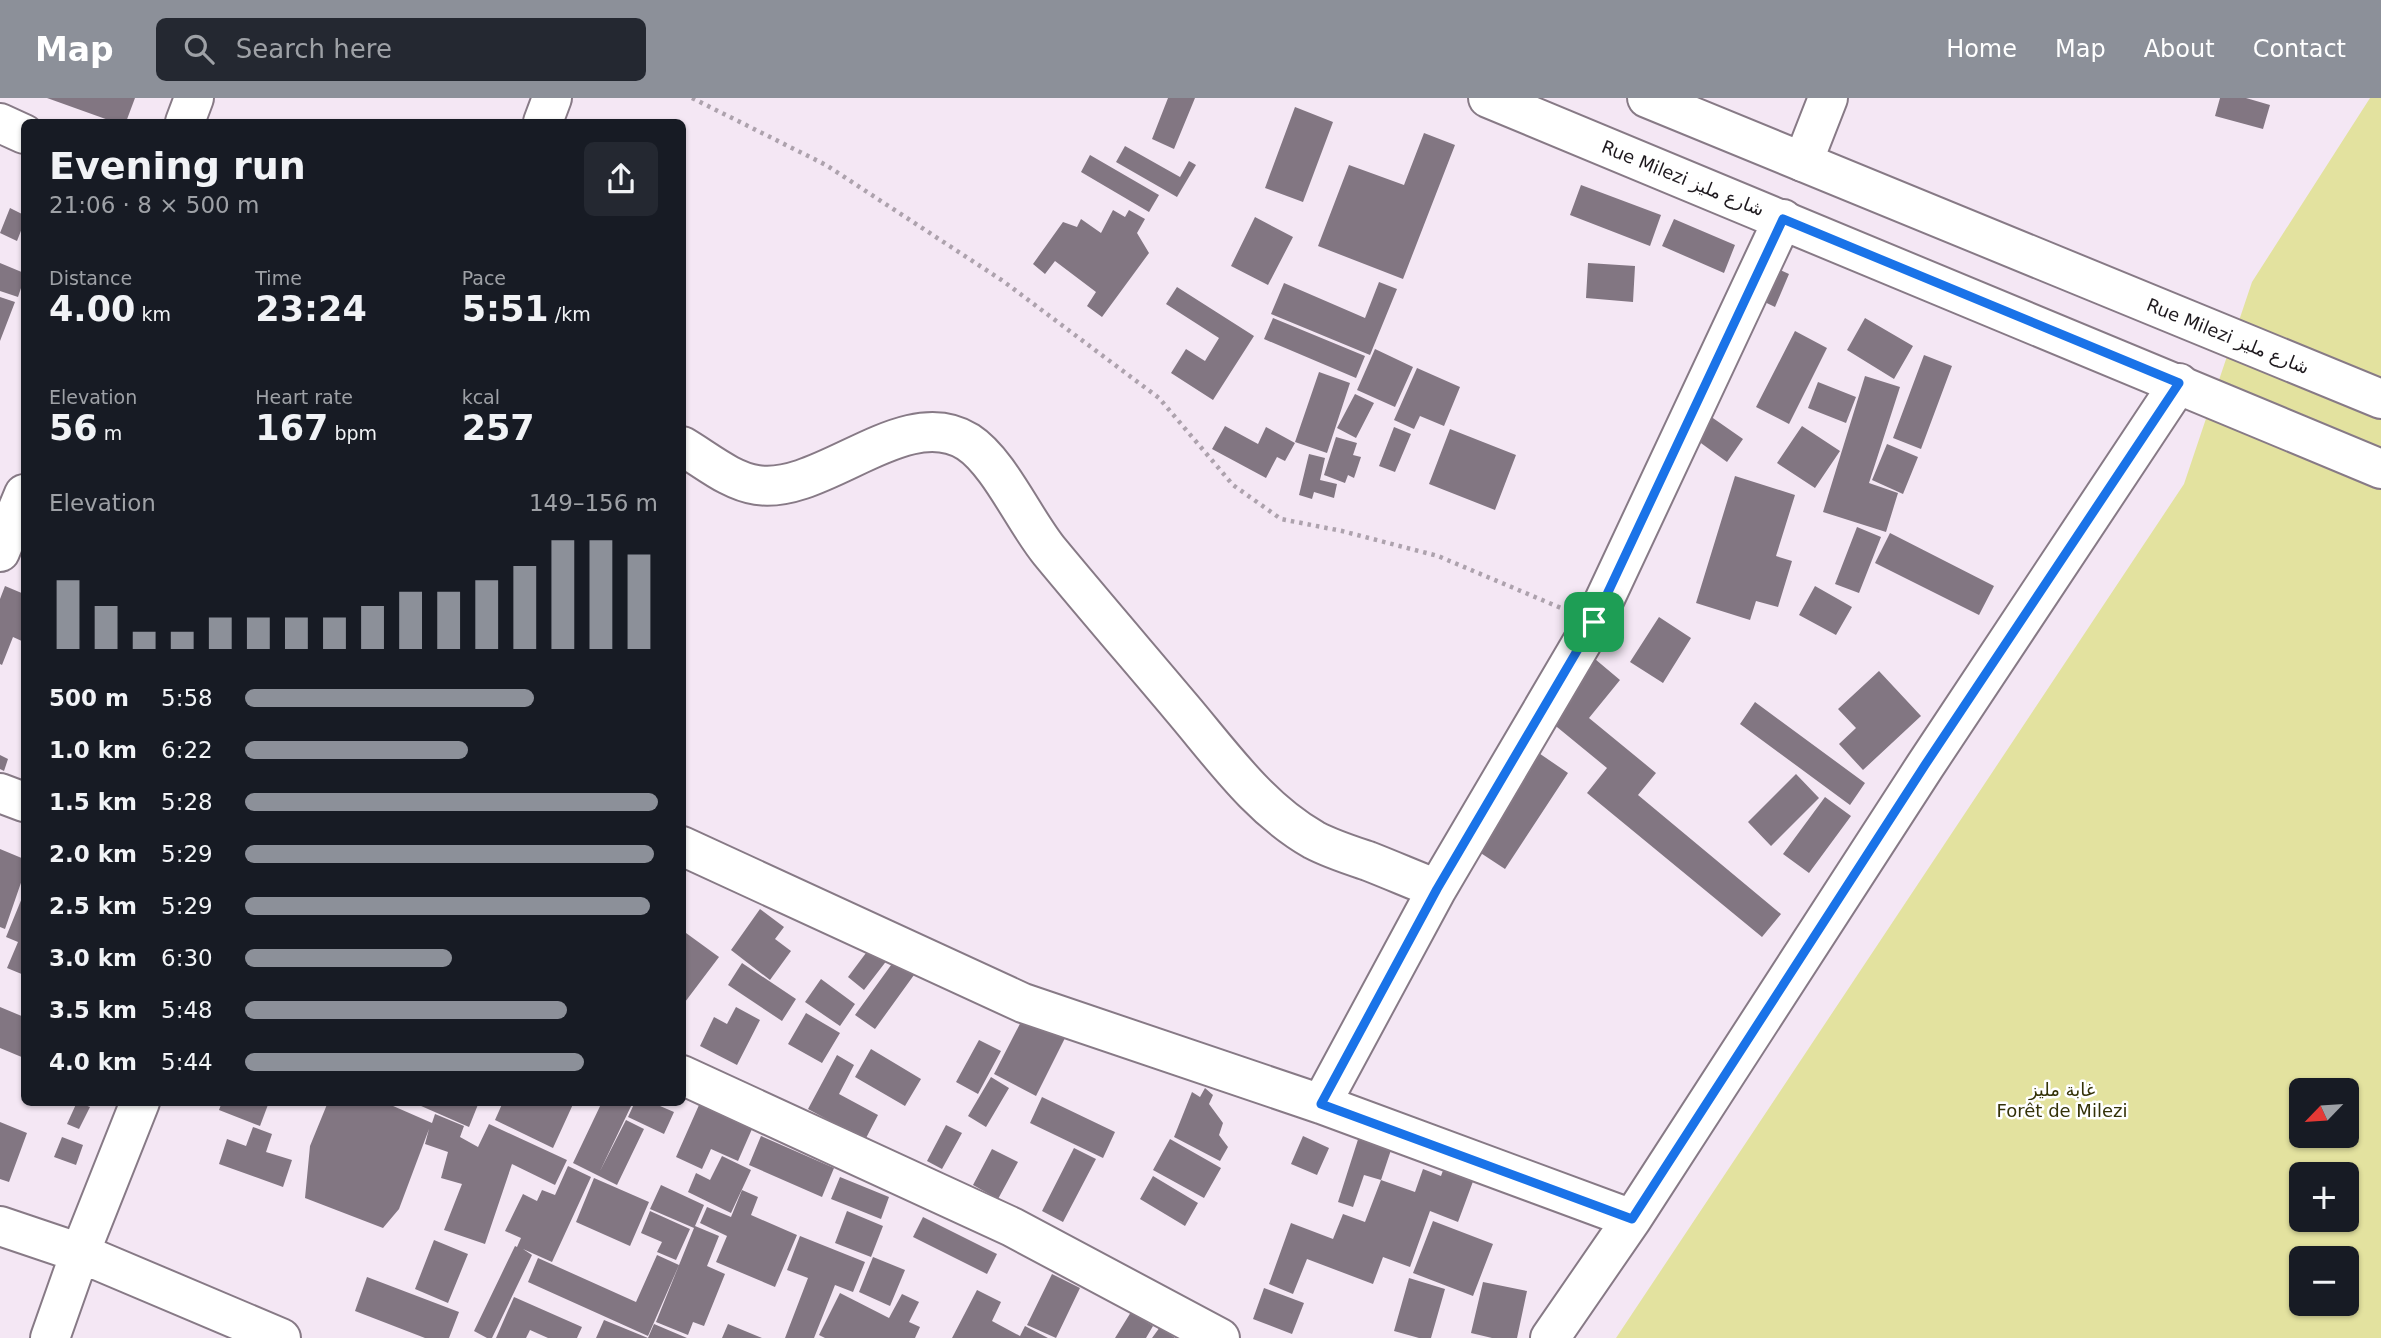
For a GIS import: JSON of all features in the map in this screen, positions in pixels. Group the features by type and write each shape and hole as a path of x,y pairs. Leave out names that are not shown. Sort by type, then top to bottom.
{"street":[{"path":"187,119 194,98"},
{"path":"544,119 552,98"},
{"name":"Rue Milezi شارع مليز","path":"1488,98 2381,469"},
{"name":"Rue Milezi شارع مليز","path":"1647,98 2381,399"},
{"path":"1803,162 1828,98"},
{"path":"0,123 21,133"},
{"path":"1321,1104 1437,889 1594,622 1783,219"},
{"path":"1550,1338 1632,1219 1925,765 2179,383"},
{"path":"686,448 739,481 779,485 819,473 899,437 936,433 966,441 986,460 1038,537 1082,591 1264,804 1315,840 1437,889"},
{"path":"0,793 21,801"},
{"path":"686,848 1023,1003 1321,1104 1632,1219"},
{"path":"686,1078 1012,1227 1220,1338"},
{"path":"50,1338 80,1253 138,1106"},
{"path":"0,1226 80,1253 281,1338"}],"path":[{"path":"692,98 826,165 1003,281 1159,398 1233,485 1281,519 1438,556 1594,622"}],"green space":[{"name":"غابة مليز Forêt de Milezi","path":"2370,98 2381,98 2381,1338 1616,1338 2184,484 2252,282"}],"building":[{"path":"47,98 135,98 127,119 106,119"},
{"path":"1168,98 1195,98 1174,149 1152,139"},
{"path":"2220,98 2246,98 2270,105 2263,129 2215,116"},
{"path":"1295,107 1333,122 1303,202 1265,188"},
{"path":"1424,133 1455,145 1403,279 1318,246 1349,165 1404,185"},
{"path":"1125,146 1180,177 1189,161 1196,165 1177,197 1116,162"},
{"path":"1090,155 1159,195 1149,212 1081,172"},
{"path":"1581,185 1661,215 1650,246 1570,215"},
{"path":"10,208 21,214 21,231 17,241 0,233"},
{"path":"1113,210 1125,217 1129,210 1145,219 1137,233 1149,253 1102,317 1087,306 1096,292 1055,261 1045,274 1033,264 1063,222 1077,227 1081,219 1101,233"},
{"path":"1255,217 1293,237 1268,285 1231,266"},
{"path":"1674,219 1735,245 1724,273 1662,246"},
{"path":"0,263 21,272 18,297 0,291"},
{"path":"1588,263 1635,266 1633,302 1586,298"},
{"path":"1765,263 1789,274 1775,307 1750,295"},
{"path":"1379,282 1397,289 1370,355 1271,314 1284,283 1365,318"},
{"path":"1177,287 1254,336 1213,400 1171,373 1186,349 1205,361 1219,338 1166,304"},
{"path":"0,297 15,302 0,341"},
{"path":"1273,318 1365,356 1356,378 1264,339"},
{"path":"1865,318 1913,346 1894,379 1847,350"},
{"path":"1795,331 1827,348 1789,424 1756,407"},
{"path":"1375,349 1413,367 1395,407 1357,390"},
{"path":"1924,355 1952,366 1921,449 1893,438"},
{"path":"1417,368 1460,387 1444,426 1420,416 1414,429 1394,420"},
{"path":"1319,372 1350,383 1327,453 1295,442"},
{"path":"1865,376 1900,387 1869,483 1898,493 1886,532 1823,512"},
{"path":"1818,382 1856,397 1846,423 1808,408"},
{"path":"1355,394 1374,403 1356,438 1337,428"},
{"path":"1710,416 1743,439 1727,462 1694,438"},
{"path":"1225,426 1258,444 1266,427 1295,443 1285,461 1277,457 1266,478 1212,449"},
{"path":"1802,426 1840,451 1815,488 1777,463"},
{"path":"1394,427 1411,434 1395,472 1379,466"},
{"path":"1450,429 1516,455 1495,510 1429,484"},
{"path":"1336,437 1357,443 1353,455 1361,457 1354,478 1348,475 1345,483 1324,475"},
{"path":"1887,444 1918,457 1903,494 1872,480"},
{"path":"1309,454 1325,458 1320,480 1337,484 1334,498 1314,492 1312,499 1299,495"},
{"path":"1735,476 1795,495 1776,556 1792,561 1778,607 1756,601 1750,620 1696,603"},
{"path":"1857,527 1881,537 1859,593 1835,584"},
{"path":"1890,533 1994,586 1979,615 1875,563"},
{"path":"5,586 21,593 21,641 13,637 2,665 0,664 0,599"},
{"path":"1815,586 1852,607 1836,635 1799,615"},
{"path":"1659,617 1691,638 1663,683 1630,662"},
{"path":"1595,659 1620,680 1589,718 1656,773 1638,795 1781,914 1762,937 1587,793 1607,768 1546,718"},
{"path":"1879,671 1921,716 1863,770 1839,744 1856,728 1838,709"},
{"path":"1755,702 1865,783 1850,805 1740,724"},
{"path":"1530,747 1568,773 1505,869 1467,844"},
{"path":"0,755 8,759 4,771 0,769"},
{"path":"1796,774 1819,798 1771,846 1748,822"},
{"path":"1825,797 1851,816 1809,873 1783,854"},
{"path":"0,849 21,858 21,883 5,929 0,927"},
{"path":"21,900 21,974 7,968 18,942 6,937"},
{"path":"760,909 784,927 775,939 791,951 770,980 731,950"},
{"path":"686,933 719,957 686,1001"},
{"path":"875,941 891,955 864,990 848,977"},
{"path":"894,961 914,975 875,1029 855,1015"},
{"path":"742,963 796,999 782,1021 728,985"},
{"path":"821,979 855,1004 840,1026 805,1002"},
{"path":"0,1007 21,1016 21,1057 0,1048"},
{"path":"736,1007 760,1020 737,1065 700,1046 714,1017 727,1024"},
{"path":"806,1013 840,1033 822,1063 788,1044"},
{"path":"1025,1014 1066,1036 1036,1096 994,1074"},
{"path":"979,1040 1001,1051 978,1094 956,1082"},
{"path":"871,1049 921,1079 905,1106 855,1077"},
{"path":"837,1055 854,1065 839,1094 878,1115 865,1140 808,1109"},
{"path":"991,1077 1009,1088 986,1127 968,1116"},
{"path":"1205,1088 1213,1095 1209,1104 1223,1123 1219,1135 1228,1147 1220,1161 1174,1137 1192,1092 1200,1097"},
{"path":"1042,1097 1115,1132 1103,1158 1030,1123"},
{"path":"699,1105 752,1129 738,1161 711,1149 702,1169 676,1157"},
{"path":"75,1106 90,1107 79,1129 67,1124"},
{"path":"220,1106 268,1106 260,1126 219,1110"},
{"path":"326,1106 393,1106 432,1123 435,1114 464,1126 460,1137 478,1147 489,1124 567,1160 555,1185 512,1164 485,1244 444,1230 462,1184 441,1178 448,1152 425,1144 429,1129 399,1209 383,1228 305,1198 310,1146"},
{"path":"421,1106 477,1106 469,1127"},
{"path":"501,1106 572,1106 553,1148 495,1120"},
{"path":"600,1106 631,1106 600,1171 626,1120 644,1129 617,1185 573,1163"},
{"path":"633,1106 660,1106 674,1112 664,1134 628,1117"},
{"path":"0,1122 27,1133 9,1182 0,1179"},
{"path":"946,1125 962,1133 942,1169 927,1161"},
{"path":"253,1127 272,1134 266,1152 292,1160 283,1187 219,1164 227,1139 246,1146"},
{"path":"1362,1127 1395,1138 1381,1180 1364,1175 1353,1207 1338,1202"},
{"path":"761,1136 834,1168 822,1197 749,1165"},
{"path":"1303,1136 1329,1148 1317,1175 1291,1164"},
{"path":"62,1137 83,1145 76,1165 54,1157"},
{"path":"1170,1139 1221,1168 1204,1198 1153,1170"},
{"path":"1074,1148 1096,1159 1063,1222 1042,1211"},
{"path":"992,1149 1018,1162 998,1199 973,1185"},
{"path":"722,1156 751,1170 731,1213 688,1192 696,1173 710,1180"},
{"path":"1445,1165 1475,1176 1458,1222 1430,1211 1410,1267 1383,1257 1373,1284 1307,1259 1293,1294 1269,1284 1291,1223 1333,1239 1343,1214 1365,1222 1381,1180 1415,1192 1423,1169 1441,1176"},
{"path":"568,1166 591,1177 552,1262 523,1249 532,1255 492,1338 487,1338 474,1331 521,1238 505,1231 523,1194 537,1201 542,1190 555,1195"},
{"path":"1153,1176 1198,1203 1185,1226 1140,1199"},
{"path":"840,1177 889,1197 881,1219 831,1199"},
{"path":"594,1178 649,1202 630,1246 576,1222"},
{"path":"661,1185 704,1205 695,1226 719,1236 707,1266 725,1274 704,1326 693,1322 688,1335 656,1322 694,1228 650,1209"},
{"path":"742,1190 758,1197 751,1215 797,1235 775,1287 716,1262 727,1236 700,1223 707,1207 731,1217"},
{"path":"650,1211 690,1229 676,1260 657,1252 662,1242 641,1233"},
{"path":"847,1211 883,1226 871,1257 835,1243"},
{"path":"923,1217 997,1254 987,1274 913,1237"},
{"path":"1433,1221 1493,1244 1473,1296 1413,1273"},
{"path":"800,1236 865,1262 853,1292 835,1285 814,1338 785,1338 808,1278 787,1270"},
{"path":"434,1240 468,1254 448,1303 415,1289"},
{"path":"657,1255 679,1265 648,1336 528,1282 538,1258 636,1302"},
{"path":"873,1257 905,1270 890,1306 859,1292"},
{"path":"1052,1274 1080,1288 1056,1338 1027,1325"},
{"path":"367,1277 459,1312 449,1338 425,1338 355,1311"},
{"path":"1409,1278 1445,1289 1431,1338 1419,1338 1394,1331"},
{"path":"1483,1282 1527,1291 1517,1338 1492,1338 1471,1333"},
{"path":"1264,1288 1304,1303 1292,1334 1253,1319"},
{"path":"977,1290 1001,1302 992,1321 1020,1336 1025,1326 1048,1338 952,1338"},
{"path":"840,1293 889,1318 902,1294 919,1302 909,1322 920,1327 915,1338 825,1338 819,1335"},
{"path":"514,1297 582,1327 577,1338 548,1338 530,1330 526,1338 496,1338"},
{"path":"1131,1312 1153,1326 1146,1338 1115,1338"},
{"path":"604,1320 648,1338 596,1338"},
{"path":"654,1324 687,1338 648,1338"},
{"path":"728,1324 762,1338 722,1338"},
{"path":"1160,1327 1175,1338 1152,1338"}],"route":[{"path":"1783,219 2179,383 1925,765 1632,1219 1321,1104 1437,889 1594,622 1783,219"}]}
